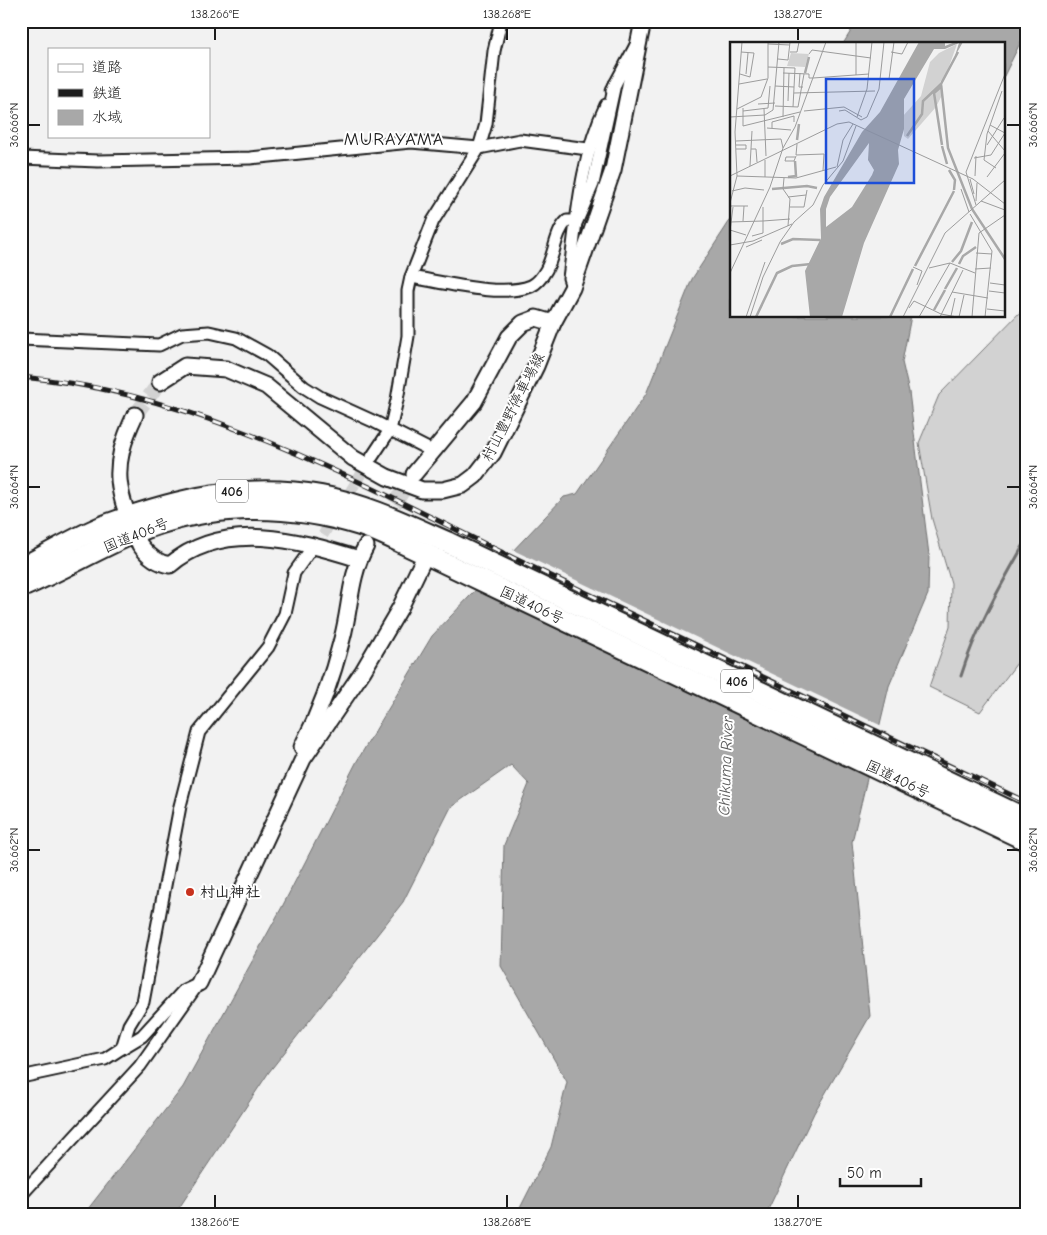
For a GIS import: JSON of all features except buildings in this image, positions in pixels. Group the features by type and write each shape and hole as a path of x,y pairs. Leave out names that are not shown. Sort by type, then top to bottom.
{"highway":[{"name":"国道406号","path":"21,587 166,505 223,492 256,490 284,491 322,496 374,511 449,543 1026,819"},
{"name":"国道406号","path":"21,568 108,524 131,525 234,508 325,515 362,526 433,558 1026,840"}],"street":[{"path":"372,457 390,430 408,336 408,291 411,277 433,221 478,148 486,124 494,51 501,21"},
{"name":"村山豊野停車場線","path":"160,382 185,366 226,369 266,386 353,458 387,477 422,490 443,490 463,485 475,476 493,453 536,366 553,323 572,288 611,176 643,21"},
{"path":"572,288 569,278 588,149 615,84 641,37"},
{"path":"577,221 593,184 615,84"},
{"path":"21,158 98,161 250,158 411,142 478,148 520,140 588,149"},
{"path":"411,277 482,289 505,290 530,286 540,280 553,258 559,231 563,224 567,221 577,221"},
{"path":"414,474 432,451 456,426 474,402 504,346 523,323 536,318 553,323"},
{"path":"21,339 160,345 182,334 209,332 236,338 267,355 304,387 320,397 432,451"},
{"path":"135,414 125,436 118,469 119,493 131,525 145,553 160,564 170,565 191,550 205,544 230,538 250,537 318,540 359,559"},
{"path":"122,1048 129,1025 143,1002 180,806 199,732 268,646 285,614 294,573 318,540"},
{"path":"304,759 300,751 312,728 343,638 351,585 359,559 366,546"},
{"path":"21,1195 140,1066 199,983 304,759 363,671 400,608 433,558"},
{"path":"21,1077 105,1058 142,1036 184,990 199,983"}],"shaded area":[{"path":"1026,306 1026,651 980,712 929,687 950,627 951,583 932,519 919,443 939,395"}],"water":[{"path":"857,21 1026,21 1026,31 1004,76 1004,42 844,42"},
{"name":"Chikuma River","path":"730,221 730,318 911,318 902,362 909,392 929,555 928,594 889,686 852,842 870,1016 814,1113 766,1214 517,1214 551,1147 567,1082 501,966 504,845 529,784 511,765 451,807 403,902 269,1072 175,1214 84,1214 183,1087 282,907 357,761 432,636 564,497 577,494 646,394 692,279"}],"pier":[{"path":"511,549 882,726 869,778 473,589"}],"waterway":[{"path":"961,676 974,641 998,590 1026,541"}],"tunnel":[{"path":"135,415 160,382"},
{"path":"323,535 370,460"},
{"path":"382,523 413,475"}],"railway":[{"path":"21,377 88,386 153,402 217,422 280,447 342,474 524,563 1026,802"}],"place":[{"name":"村山神社","path":"190,892"}],"district":[{"name":"MURAYAMA","path":"394,139"}]}
